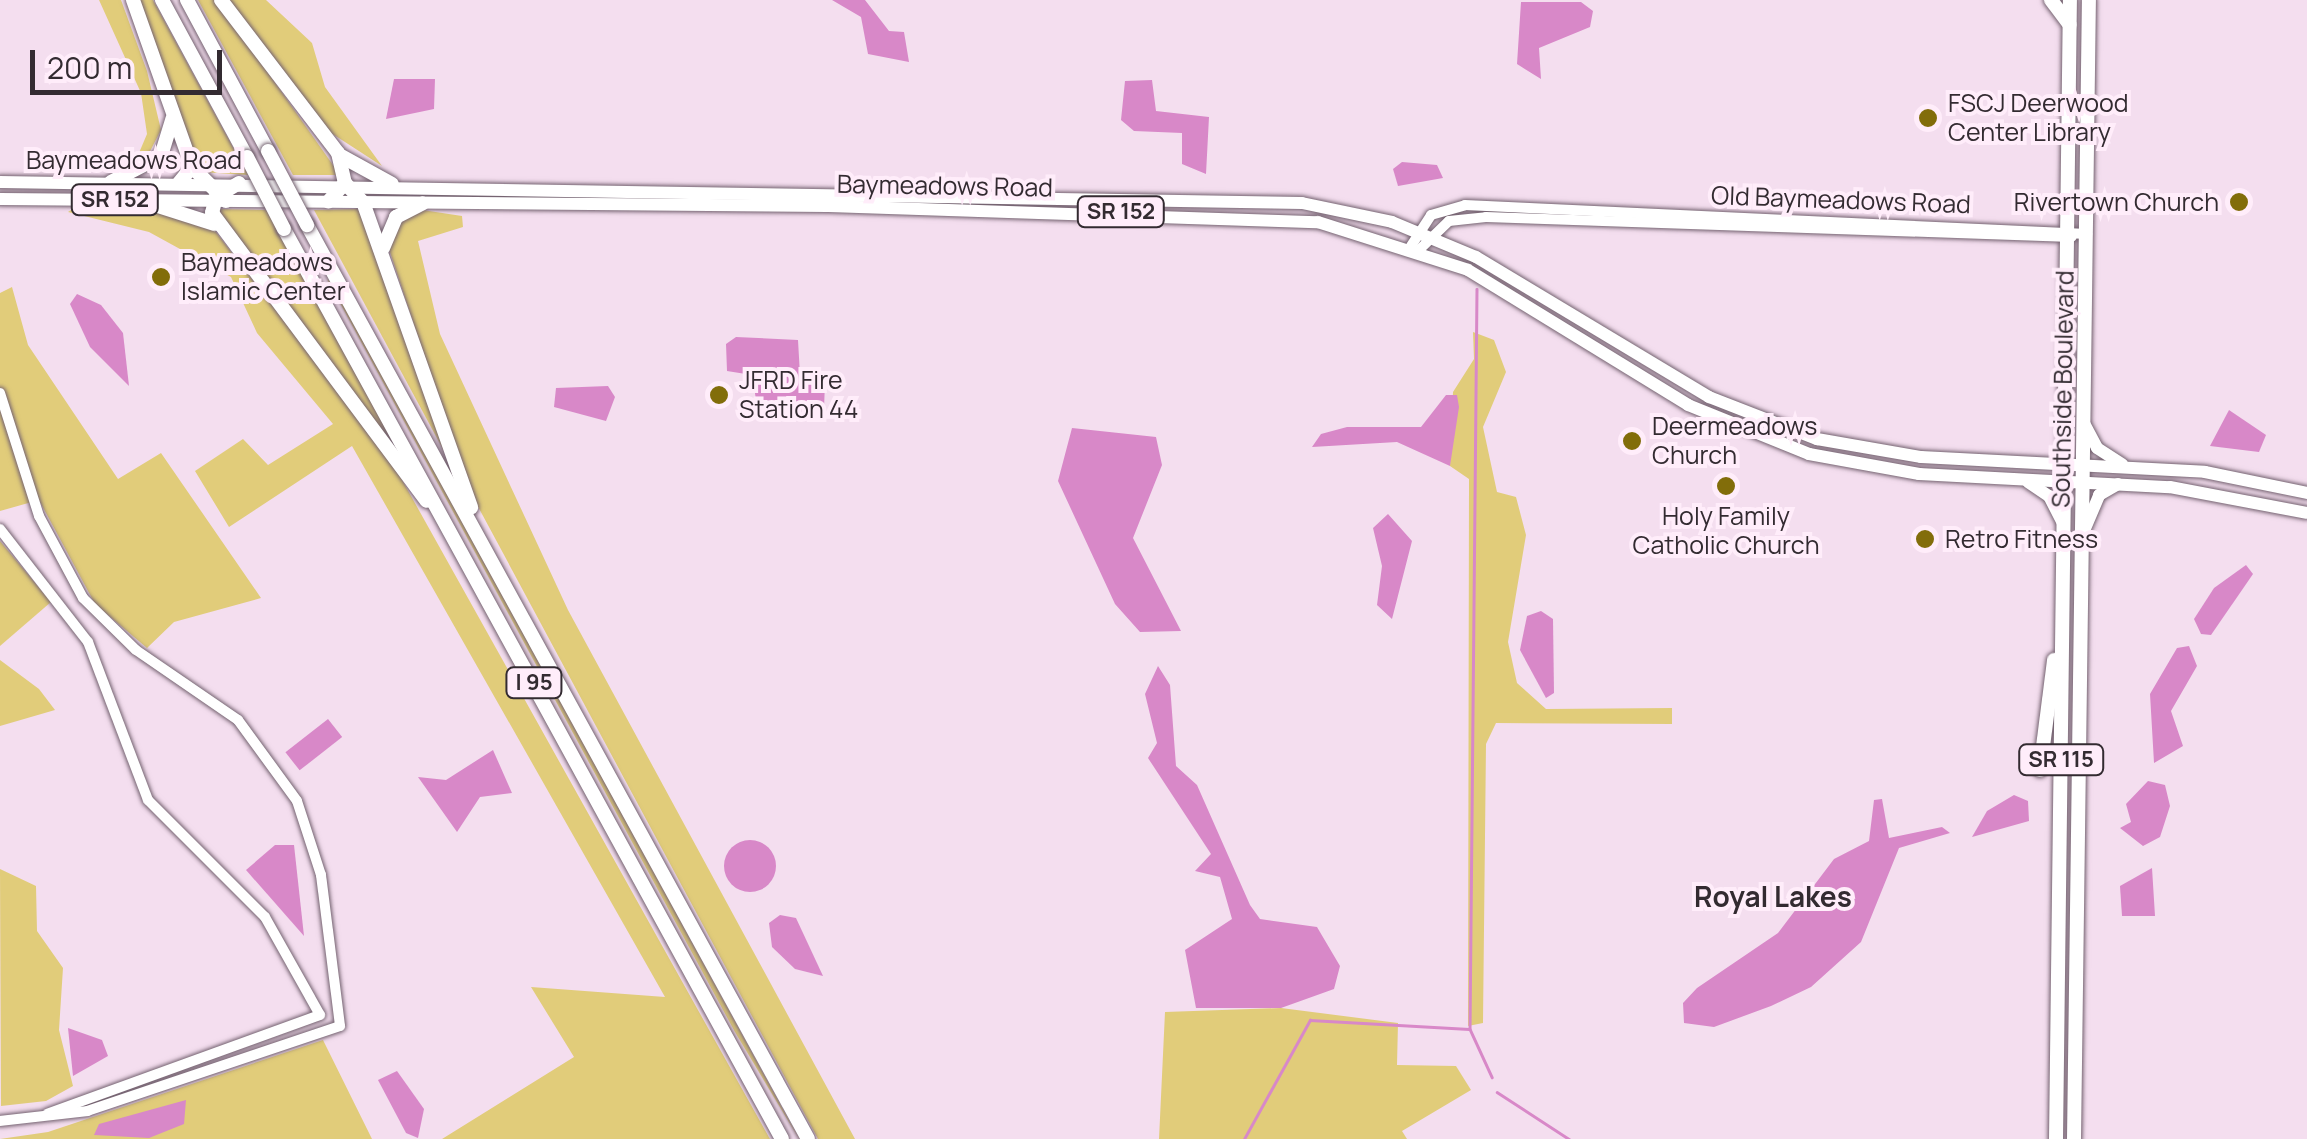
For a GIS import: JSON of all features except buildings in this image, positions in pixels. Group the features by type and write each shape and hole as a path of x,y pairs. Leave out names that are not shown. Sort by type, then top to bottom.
{"highway":[{"path":"133,0 192,167 218,199 223,232"},
{"name":"I 95","path":"162,0 782,1139"},
{"name":"I 95","path":"187,0 808,1139"},
{"path":"222,0 338,153 392,184"},
{"path":"2051,0 2070,25"},
{"name":"Southside Boulevard","path":"2056,1139 2070,0"},
{"name":"Southside Boulevard","path":"2074,1139 2089,0"},
{"path":"111,182 161,156 173,108"},
{"path":"338,153 345,184 363,202 383,254 482,541"},
{"path":"179,183 192,167"},
{"path":"218,199 239,183"},
{"path":"328,202 345,184"},
{"path":"139,200 199,214 223,232 458,542"},
{"path":"383,254 396,217 423,203"},
{"path":"2040,770 2063,579"}],"main road":[{"name":"Baymeadows Road","path":"0,182 392,184 1246,198 1392,222 1425,234 1552,299 1695,389 1786,429 1858,448 2124,465 2307,493"},
{"name":"Baymeadows Road","path":"10,199 1237,215 1416,247 1543,314 1688,405 1780,445 1854,465 2120,483 2307,514"},
{"path":"1543,314 1552,299"},
{"path":"1688,405 1695,389"},
{"path":"2085,425 2097,448 2124,465"},
{"path":"1780,445 1786,429"},
{"path":"1854,465 1858,448"},
{"path":"2021,479 2049,496 2064,526"},
{"path":"2084,531 2099,495 2120,483"}],"street":[{"path":"0,209 10,199"},
{"name":"Old Baymeadows Road","path":"1392,222 1482,204 2068,234"},
{"path":"1416,247 1431,216"},
{"name":"Old Baymeadows Road","path":"1425,234 1450,221 1486,217 2088,234"},
{"path":"0,393 39,516 83,598 136,650 238,720 292,792 319,864 340,1026 88,1111 0,1121"},
{"path":"0,529 88,642 148,800 276,931 320,1015 41,1116"}],"shaded area":[{"path":"99,0 121,0 147,71 161,130 146,159 136,160 147,134 141,93"},
{"path":"137,0 153,0 248,175 201,172"},
{"path":"198,0 217,0 340,175 293,175"},
{"path":"227,0 266,0 312,43 325,87 382,166 328,131"},
{"path":"832,0 865,0 889,31 904,32 909,62 868,54 861,17"},
{"path":"1521,2 1581,2 1593,11 1590,27 1539,48 1541,79 1517,64"},
{"path":"394,79 435,79 434,109 386,119"},
{"path":"1152,80 1156,111 1209,117 1206,174 1182,164 1182,133 1134,131 1121,120 1125,81"},
{"path":"1402,162 1437,165 1443,178 1398,186 1393,169"},
{"path":"74,208 180,212 209,223 392,462 770,1139 442,1139 574,1057 531,987 665,997 352,446 229,527 195,471 243,439 268,465 333,424 257,333 231,277 149,232 68,212"},
{"path":"214,209 267,210 419,487"},
{"path":"361,209 452,466 314,210"},
{"path":"416,209 462,216 463,227 418,241 440,334 568,610 855,1139 818,1139 468,488 387,243 391,227"},
{"path":"327,279 334,285 799,1139 735,1032"},
{"path":"12,287 28,345 118,479 161,453 261,598 174,622 147,648 95,604 39,500 0,511 0,293"},
{"path":"77,294 101,305 123,333 129,386 90,347 70,304"},
{"path":"1473,332 1494,340 1506,372 1483,427 1497,492 1516,497 1526,535 1508,642 1517,683 1546,709 1672,708 1672,724 1496,723 1486,744 1483,1023 1468,1026 1469,479 1450,466 1453,392 1474,359"},
{"path":"736,337 798,340 800,375 825,382 824,409 758,412 752,375 727,371 726,344"},
{"path":"608,386 615,397 606,421 554,407 556,388"},
{"path":"1446,395 1457,395 1459,407 1450,466 1397,442 1312,447 1321,434 1347,427 1421,427"},
{"path":"2229,410 2266,435 2259,452 2210,446"},
{"path":"1072,428 1156,437 1162,465 1133,538 1181,631 1140,632 1115,604 1058,481"},
{"path":"1388,514 1412,541 1392,619 1377,605 1382,566 1373,528"},
{"path":"0,541 51,602 0,646"},
{"path":"2246,565 2253,574 2211,635 2201,634 2194,619 2214,588"},
{"path":"1541,611 1553,619 1554,693 1546,698 1520,650 1527,616"},
{"path":"2189,646 2197,666 2171,711 2183,746 2154,763 2150,694 2177,648"},
{"path":"0,660 39,689 55,710 0,726"},
{"path":"1158,666 1170,685 1176,766 1197,785 1250,905 1260,919 1317,927 1340,966 1334,989 1281,1008 1196,1008 1185,950 1232,919 1220,877 1195,871 1211,854 1148,758 1157,743 1145,694"},
{"path":"328,719 342,737 300,770 285,752"},
{"path":"493,750 512,793 480,797 457,832 418,777 446,780"},
{"path":"2148,781 2165,785 2170,806 2160,837 2143,846 2120,828 2131,822 2126,804"},
{"path":"2014,795 2028,801 2029,821 1972,837 1987,811"},
{"path":"1882,799 1889,838 1942,827 1950,833 1899,848 1861,942 1811,987 1771,1006 1714,1027 1684,1023 1683,1003 1697,988 1778,933 1834,859 1869,841 1874,800"},
{"path":"750,840 768,848 776,866 768,884 750,892 732,884 724,866 732,848"},
{"path":"275,845 294,845 304,936 246,870"},
{"path":"2152,868 2155,916 2122,916 2120,886"},
{"path":"0,869 36,886 37,931 63,968 59,1030 73,1086 46,1101 1,1106"},
{"path":"780,915 796,918 823,976 795,969 772,947 769,923"},
{"path":"1281,1008 1398,1023 1397,1065 1456,1066 1471,1090 1402,1131 1407,1139 1159,1139 1165,1012"},
{"path":"68,1028 102,1040 108,1056 73,1076"},
{"path":"323,1040 372,1139 0,1139 48,1132"},
{"path":"397,1071 424,1109 418,1138 406,1133 378,1080"},
{"path":"186,1100 184,1124 149,1138 94,1135 99,1124"}],"waterway":[{"path":"1477,289 1470,1029 1492,1077"},
{"path":"1244,1139 1310,1020 1469,1029"},
{"path":"1497,1092 1569,1139"}],"place":[{"name":"FSCJ Deerwood Center Library","path":"1928,118"},
{"name":"Rivertown Church","path":"2239,202"},
{"name":"Baymeadows Islamic Center","path":"161,277"},
{"name":"JFRD Fire Station 44","path":"719,395"},
{"name":"Deermeadows Church","path":"1632,441"},
{"name":"Holy Family Catholic Church","path":"1726,486"},
{"name":"Retro Fitness","path":"1925,539"}],"district":[{"name":"Royal Lakes","path":"1773,896"}]}
